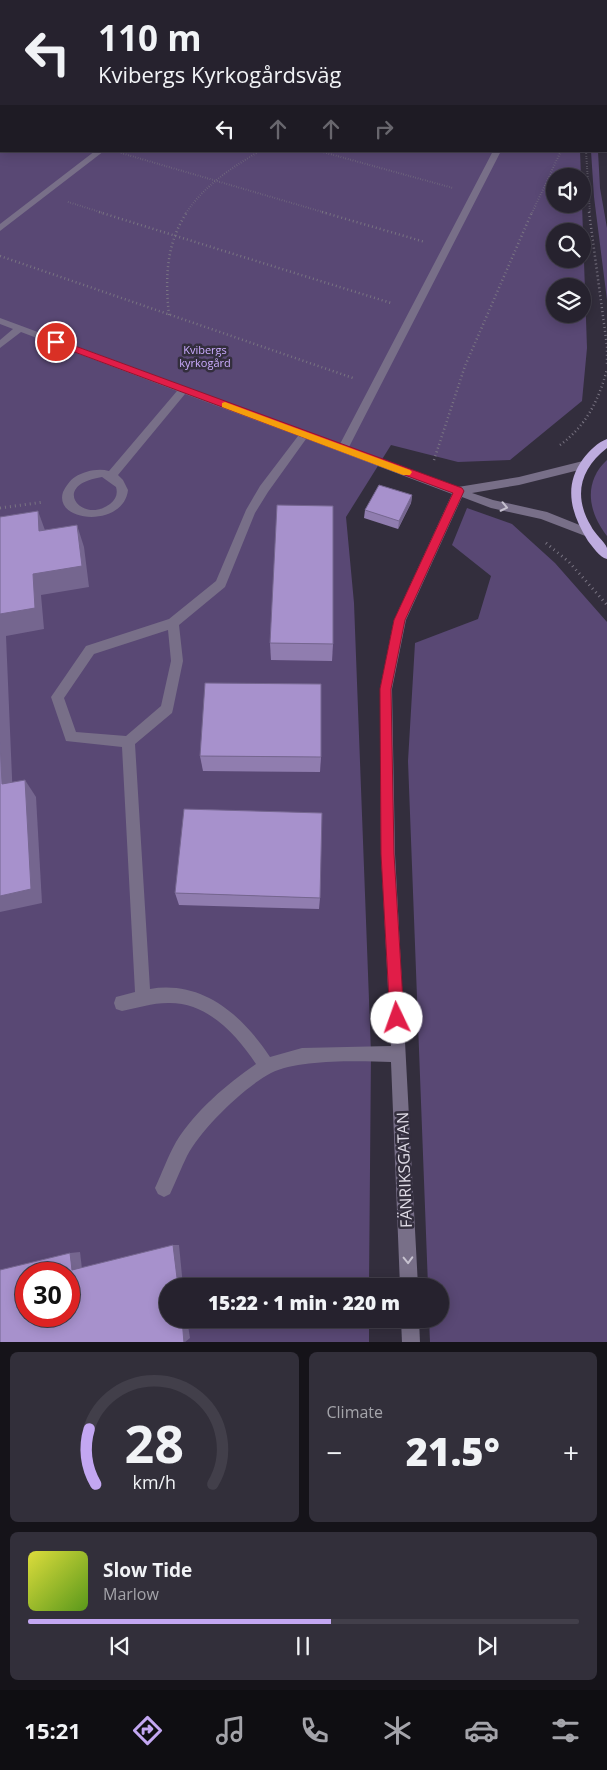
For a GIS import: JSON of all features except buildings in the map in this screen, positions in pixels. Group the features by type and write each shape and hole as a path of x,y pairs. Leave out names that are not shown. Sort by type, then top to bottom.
{"main road":[{"path":"607,443 597,450 583,465 577,478 575,493 579,517 588,533 607,555"}],"street":[{"path":"0,228 99,152"},
{"path":"343,448 497,152"},
{"path":"0,321 491,504 543,516 588,533"},
{"path":"0,345 20,328"},
{"path":"111,476 183,390"},
{"path":"173,623 177,661 167,709 128,742 71,737 57,696 90,650 173,623 221,584 250,513 264,489 304,435"},
{"path":"459,491 519,481 583,465"},
{"path":"94,474 111,476 118,480 123,491 122,498 110,509 102,512 84,513 70,505 67,499 68,492 77,480 94,474"},
{"name":"FÄNRIKSGATAN","path":"409,1278 388,854 386,689 400,620 459,491"},
{"path":"128,742 143,998"},
{"path":"122,1003 171,994 191,998 218,1009 250,1040 267,1066"},
{"path":"164,1188 182,1148 209,1113 236,1088 267,1066 302,1056 399,1054"},
{"path":"410,1328 411,1342"}],"path":[{"path":"118,152 447,248"},
{"path":"169,315 166,286 174,235 198,199 216,181 232,168 258,152"},
{"path":"323,152 475,194"},
{"path":"426,479 443,439 464,368 526,223 561,152"},
{"path":"586,152 588,201 607,364"},
{"path":"44,194 416,311"},
{"path":"0,256 375,386"},
{"path":"0,508 67,499"}],"green space":[{"name":"Kvibergs kyrkogård","path":"0,152 580,152 581,168 546,168 546,213 582,213 583,223 546,223 546,268 584,268 585,278 546,278 546,323 586,323 587,348 582,401 510,460 458,462 391,445 346,517 354,603 371,1053 369,1278 159,1278 159,1328 369,1328 369,1342 0,1342"},
{"path":"591,152 598,152 600,188 607,228 607,300 594,197"},
{"path":"607,460 607,536 592,507 591,487 599,469"},
{"path":"467,508 512,524 555,563 607,622 607,1342 430,1342 429,1328 449,1328 449,1278 428,1278 408,761 415,643 478,619 491,576 452,545"}],"slow traffic":[{"path":"225,405 343,448 378,463 407,472"}],"route":[{"path":"56,342 343,448 378,463 459,491 400,620 386,689 388,854 397,1018"}]}
